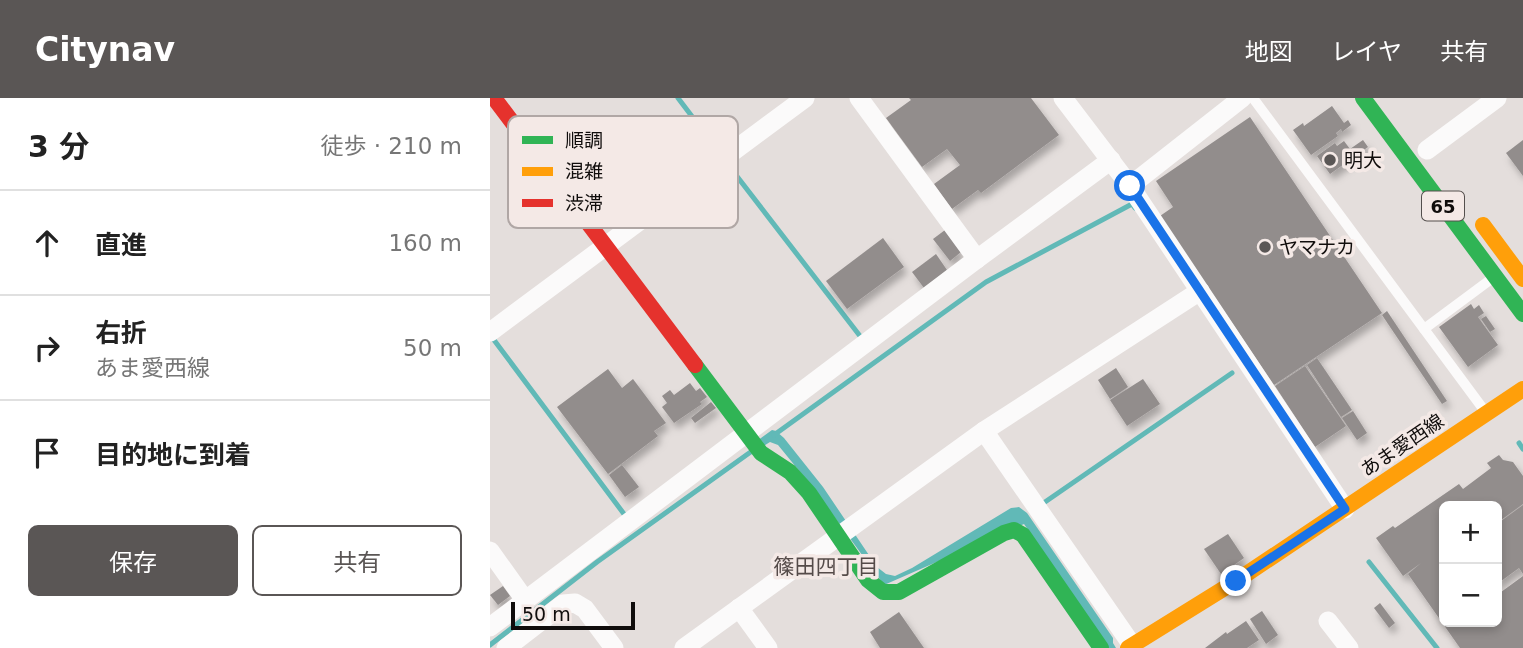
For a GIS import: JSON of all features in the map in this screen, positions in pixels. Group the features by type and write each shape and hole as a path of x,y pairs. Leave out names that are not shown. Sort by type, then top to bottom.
{"street":[{"path":"494,98 508,117"},
{"path":"738,148 805,98"},
{"path":"859,98 977,258"},
{"path":"1063,98 1130,186 1345,509"},
{"name":"65","path":"1363,98 1523,314"},
{"path":"1427,150 1497,98"},
{"path":"1130,186 1241,99"},
{"path":"490,627 752,442 977,258 1111,160"},
{"name":"65","path":"1475,215 1523,279"},
{"path":"592,228 752,442 790,472 844,532 868,580 883,592 899,592 1004,533 1014,530 1023,535 1101,648"},
{"path":"490,332 629,228"},
{"path":"684,648 984,431 1200,291"},
{"name":"あま愛西線","path":"1132,647 1236,581 1523,389"},
{"path":"984,431 1132,647"},
{"path":"490,551 525,600"},
{"path":"506,648 564,604 575,603 585,609 614,648"},
{"path":"739,608 768,648"},
{"path":"1328,621 1349,648"}],"lane":[{"path":"1241,99 1424,329 1486,414"},
{"path":"1424,329 1495,276"}],"water":[{"path":"772,430 784,438 823,487 877,567 886,574 895,576 912,568 1011,508 1019,507 1027,513 1113,638 1116,648 1109,648 1024,524 884,585 814,489 778,445 770,442 762,447 757,441"}],"building":[{"path":"909,98 1031,98 1059,135 981,193 978,190 952,209 934,184 960,165 947,149 922,167 886,118 911,100"},
{"path":"1332,106 1344,123 1348,120 1351,125 1342,132 1341,129 1336,133 1338,136 1311,155 1293,130 1303,123 1304,126"},
{"path":"1250,117 1382,313 1274,385 1160,216 1173,207 1156,181"},
{"path":"1363,140 1368,147 1330,174 1317,156 1335,143 1337,146 1344,141 1350,149"},
{"path":"1523,140 1523,176 1506,153"},
{"path":"945,230 961,252 950,261 933,239"},
{"path":"883,238 904,267 847,309 826,281"},
{"path":"936,254 947,270 924,288 912,272"},
{"path":"1471,304 1474,309 1479,305 1484,313 1478,317 1498,345 1468,367 1439,327"},
{"path":"1387,311 1447,401 1442,404 1382,315"},
{"path":"1486,316 1495,329 1490,332 1481,319"},
{"path":"1317,358 1352,410 1341,417 1307,365"},
{"path":"1305,366 1346,426 1315,447 1275,386"},
{"path":"1116,368 1128,387 1110,399 1098,380"},
{"path":"608,369 622,388 633,379 666,423 654,431 658,436 608,474 557,407"},
{"path":"1143,379 1160,404 1127,426 1110,400"},
{"path":"690,383 696,391 700,388 707,397 700,402 702,404 674,423 662,407 667,403 662,396 670,390 674,395"},
{"path":"711,402 716,408 695,423 691,418"},
{"path":"1353,411 1367,433 1357,440 1342,418"},
{"path":"1499,455 1503,460 1513,462 1523,476 1523,504 1502,519 1502,501 1439,501 1439,618 1408,574 1421,563 1403,576 1376,538 1459,484 1463,489 1491,468 1487,463"},
{"path":"622,465 639,487 625,497 609,475"},
{"path":"1523,505 1523,574 1519,568 1502,580 1502,564 1502,520"},
{"path":"1228,534 1244,558 1221,574 1204,549"},
{"path":"1523,576 1523,648 1460,648 1445,627 1502,627 1502,591"},
{"path":"503,586 510,596 498,605 490,595"},
{"path":"1380,603 1395,623 1389,628 1374,608"},
{"path":"1262,611 1278,635 1266,644 1250,619"},
{"path":"899,612 924,648 880,648 870,632"},
{"path":"1246,621 1259,640 1247,648 1205,648 1226,632 1227,634"}],"waterway":[{"path":"678,98 692,116"},
{"path":"738,178 860,336"},
{"path":"774,435 986,282 1132,204 1135,208"},
{"path":"494,340 624,514"},
{"path":"1045,502 1232,373"},
{"path":"1519,443 1523,449"},
{"path":"490,645 597,562 752,451"},
{"path":"1369,562 1437,648"}],"traffic: fast":[{"path":"1363,98 1523,314"},
{"path":"695,365 761,453 790,472 809,493 868,580 883,592 899,592 1004,533 1014,530 1023,535 1101,648"}],"traffic: slow":[{"path":"1483,225 1523,279"},
{"path":"1128,648 1236,581 1523,389"}],"traffic: jam":[{"path":"494,98 508,117"},
{"path":"592,228 695,365"}],"place":[{"name":"明大","path":"1330,160"},
{"name":"ヤマナカ","path":"1265,247"}],"district":[{"name":"篠田四丁目","path":"826,567"}],"route":[{"path":"1130,186 1345,509 1236,581"}]}
